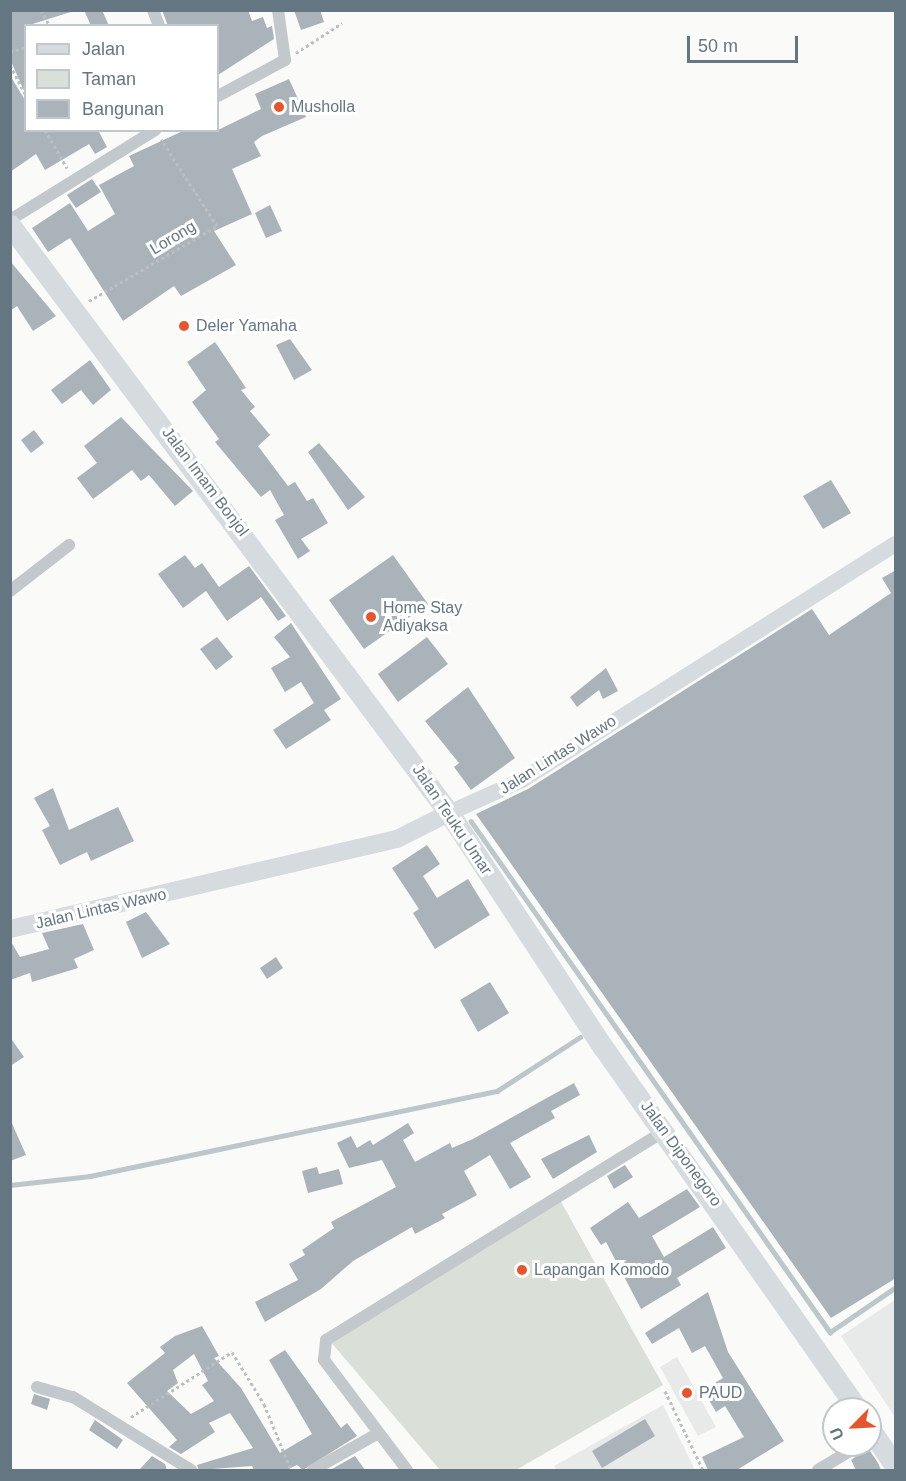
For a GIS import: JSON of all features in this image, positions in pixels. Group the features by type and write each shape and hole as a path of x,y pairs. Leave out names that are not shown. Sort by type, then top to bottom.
{"highway":[{"name":"Jalan Imam Bonjol","path":"10,225 398,741"},
{"name":"Jalan Teuku Umar","path":"398,741 505,898"},
{"name":"Jalan Diponegoro","path":"505,898 848,1397"},
{"path":"882,1451 896,1467"}],"main road":[{"name":"Jalan Lintas Wawo","path":"10,929 397,839 449,813"}],"street":[{"path":"219,95 285,60 278,10"},
{"path":"10,220 152,132"},
{"name":"Jalan Lintas Wawo","path":"449,813 522,780 896,544"},
{"path":"10,591 69,545"},
{"path":"406,1470 375,1435 324,1360 326,1340 664,1131"},
{"path":"37,1387 73,1397 116,1426 191,1470"},
{"path":"313,1470 375,1435"},
{"path":"818,1470 838,1457"}],"path":[{"path":"41,10 49,24"},
{"path":"285,60 342,22"},
{"path":"10,65 24,90"},
{"path":"46,132 74,180"},
{"name":"Lorong","path":"75,310 217,226 156,132"},
{"path":"116,1426 232,1352 264,1404 291,1470"},
{"path":"665,1391 703,1470"}],"shaded area":[{"path":"895,1300 895,1417 882,1397 841,1336"},
{"path":"677,1357 716,1427 698,1436 660,1367"},
{"path":"663,1405 695,1470 557,1470 554,1466"}],"green space":[{"name":"Lapangan Komodo","path":"560,1200 663,1385 516,1470 440,1470 329,1340"}],"building":[{"path":"10,10 74,11 32,24 24,24 24,91 10,59"},
{"path":"84,10 102,10 108,24 90,24"},
{"path":"162,10 248,10 252,21 263,17 267,28 272,26 274,39 219,74 219,24 167,24"},
{"path":"294,10 320,10 324,22 301,30"},
{"path":"10,75 24,99 24,132 99,132 107,147 95,154 89,144 45,170 36,154 10,172"},
{"path":"289,79 306,117 262,136 254,142 261,156 232,169 252,214 214,231 236,265 181,296 174,286 123,321 70,238 48,252 32,228 70,203 88,231 115,214 99,185 134,166 129,156 181,132 219,132 219,130 261,109 255,94"},
{"path":"92,179 101,192 76,208 67,195"},
{"path":"270,205 282,231 266,238 255,213"},
{"path":"10,261 56,316 33,331 17,306 10,311"},
{"path":"290,339 312,370 294,380 276,345"},
{"path":"215,342 246,388 241,390 255,407 250,411 270,435 258,446 288,486 295,482 307,501 313,498 328,523 301,539 310,551 298,559 275,520 284,515 270,490 261,497 215,442 219,439 192,402 206,390 187,362"},
{"path":"90,360 111,390 93,405 81,390 62,404 51,390"},
{"path":"121,417 193,491 175,506 149,475 141,481 132,470 93,499 77,478 97,463 84,446"},
{"path":"34,430 44,443 31,453 21,440"},
{"path":"319,443 365,497 348,510 308,452"},
{"path":"831,480 851,513 823,529 803,496"},
{"path":"185,555 195,568 202,563 219,587 249,566 286,616 278,621 261,597 227,621 206,591 183,608 158,574"},
{"path":"393,555 428,604 364,649 329,600"},
{"path":"896,570 896,1278 831,1318 476,814 528,789 812,609 829,635 891,593 882,578"},
{"path":"291,623 341,699 324,710 331,720 286,749 273,730 314,703 301,682 285,692 271,668 290,657 274,637"},
{"path":"217,637 233,657 216,670 200,649"},
{"path":"427,637 448,664 398,702 378,674"},
{"path":"606,668 618,691 603,699 599,690 577,707 570,697"},
{"path":"468,687 515,758 471,790 454,767 459,763 425,721"},
{"path":"53,788 69,830 118,807 134,841 91,861 87,852 60,865 42,830 50,826 34,798"},
{"path":"427,845 440,864 423,876 437,898 468,879 490,915 435,949 413,913 419,909 392,868"},
{"path":"146,912 170,944 142,958 126,922"},
{"path":"83,924 94,950 74,959 78,968 32,982 30,973 10,980 10,940 20,957 49,949 42,933"},
{"path":"276,957 283,968 267,979 260,968"},
{"path":"490,982 509,1013 478,1032 460,1000"},
{"path":"10,1037 24,1057 10,1066"},
{"path":"574,1083 580,1095 551,1111 555,1118 510,1143 531,1177 510,1189 490,1155 464,1171 477,1195 442,1214 445,1218 415,1234 412,1227 353,1261 321,1289 265,1322 255,1302 298,1280 289,1264 305,1255 302,1250 334,1228 331,1222 396,1187 382,1160 349,1168 337,1143 351,1136 357,1148 370,1140 373,1145 408,1123 414,1133 403,1140 415,1162 450,1143 452,1148 473,1139"},
{"path":"10,1119 26,1155 10,1161"},
{"path":"589,1135 597,1152 553,1179 541,1159"},
{"path":"625,1165 633,1177 614,1189 607,1176"},
{"path":"317,1167 319,1174 339,1169 343,1184 308,1193 302,1171"},
{"path":"687,1189 700,1207 652,1236 664,1257 713,1227 726,1248 677,1278 681,1285 641,1309 606,1242 601,1245 590,1228 628,1202 639,1218"},
{"path":"708,1292 728,1352 784,1441 737,1470 708,1470 702,1457 744,1437 725,1406 716,1412 703,1390 723,1378 705,1346 692,1353 679,1328 652,1344 645,1333"},
{"path":"202,1326 219,1356 214,1358 241,1388 280,1453 312,1434 269,1360 285,1350 341,1428 347,1423 357,1436 303,1470 297,1465 286,1470 254,1470 252,1466 199,1470 197,1465 253,1448 230,1413 209,1423 215,1432 181,1454 169,1447 177,1440 127,1383 165,1353 160,1347 175,1336","holes":["194,1354 208,1381 202,1385 214,1401 191,1414 167,1391 178,1383 173,1370"]},
{"path":"34,1394 50,1399 47,1410 31,1404"},
{"path":"645,1419 655,1436 602,1468 592,1451"},
{"path":"95,1420 123,1440 117,1449 89,1430"},
{"path":"152,1456 165,1464 167,1470 139,1470"},
{"path":"355,1456 365,1470 332,1469"},
{"path":"855,1457 874,1457 881,1470 856,1470 851,1460"}],"waterway":[{"path":"471,821 830,1332 896,1287"},
{"path":"10,1185 90,1176 497,1091 580,1037"}],"place":[{"name":"Musholla","path":"279,107"},
{"name":"Deler Yamaha","path":"184,326"},
{"name":"Home Stay Adiyaksa","path":"371,617"},
{"name":"Lapangan Komodo","path":"522,1270"},
{"name":"PAUD","path":"687,1393"}]}
